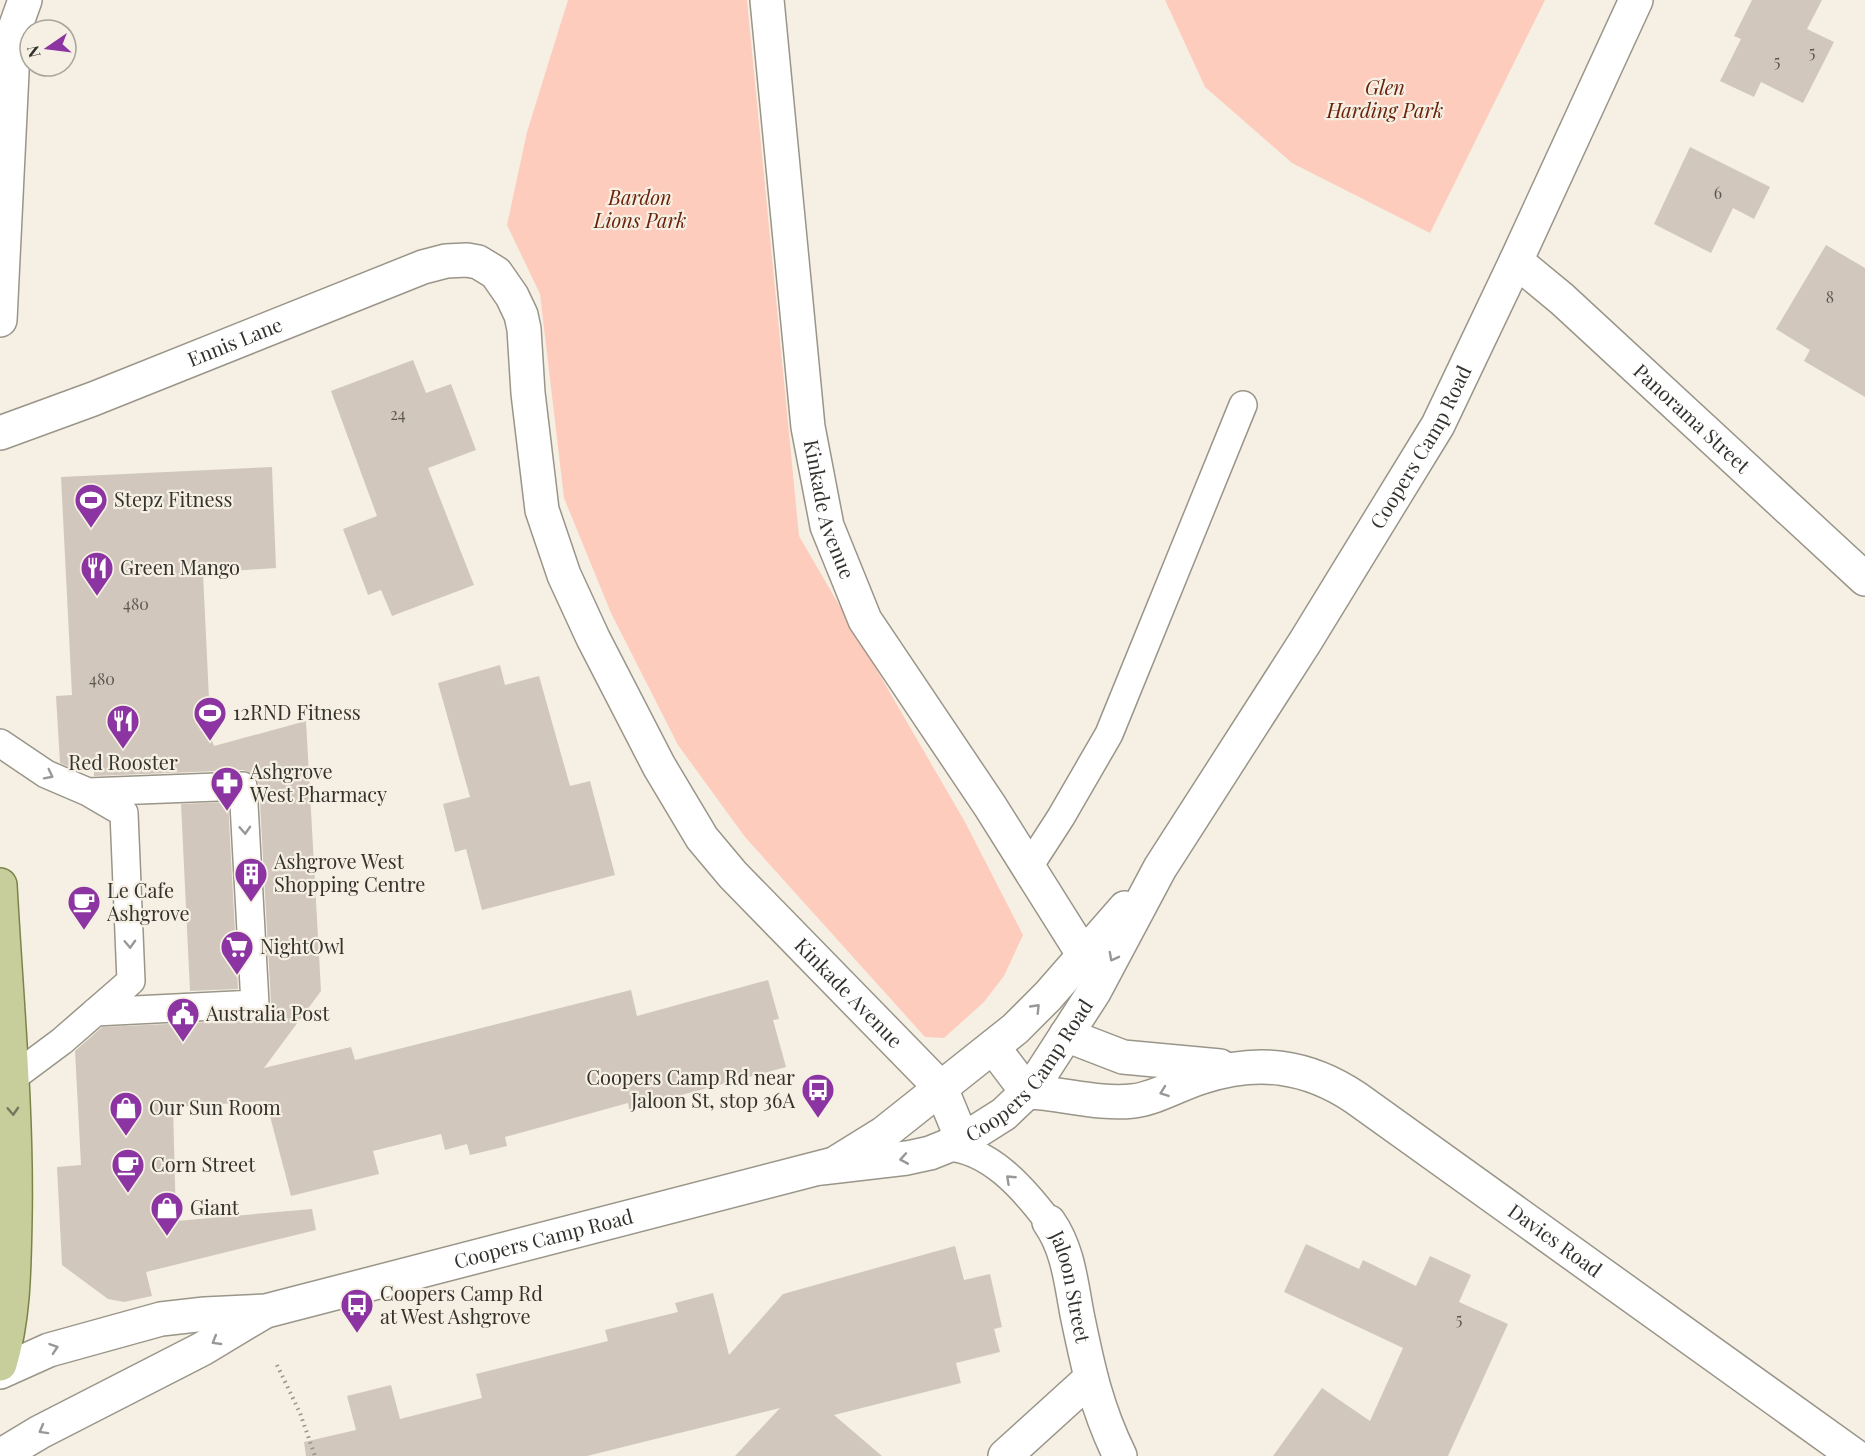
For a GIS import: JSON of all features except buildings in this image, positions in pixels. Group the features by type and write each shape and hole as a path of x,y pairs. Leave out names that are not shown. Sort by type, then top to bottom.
{"main road":[{"path":"0,885 15,1176 14,1283 0,1364"}],"street":[{"path":"0,320 14,31 25,0"},
{"name":"Kinkade Avenue","path":"767,0 808,427 827,526 865,620 990,806 1083,954"},
{"name":"Coopers Camp Road","path":"821,1168 907,1158 930,1153 954,1143 1004,1114 1027,1092 1094,992 1160,868 1305,642 1438,425 1636,0"},
{"name":"Kinkade Avenue","path":"471,260 496,273 507,287 521,315 542,510 564,575 592,638 659,766 702,838 733,875 941,1088"},
{"name":"Ennis Lane","path":"0,433 93,399 423,267 446,261 471,260"},
{"name":"Panorama Street","path":"1516,261 1562,299 1865,579"},
{"name":"Coopers Camp Road","path":"0,1372 49,1350 161,1319 266,1311 834,1164 866,1145 941,1088 993,1047 1033,1011 1160,868"},
{"path":"1027,1092 993,1047 1066,1035"},
{"name":"Davies Road","path":"1066,1035 1109,1054 1123,1057 1239,1068"},
{"name":"Davies Road","path":"1027,1092 1108,1101 1135,1101 1219,1071 1239,1068 1269,1067 1315,1076 1343,1089 1855,1456"},
{"path":"941,1088 954,1143"},
{"name":"Jaloon Street","path":"1049,1221 1064,1250 1091,1378 1105,1425 1120,1456"},
{"name":"Coopers Camp Road","path":"0,1456 49,1427 202,1349 266,1311"},
{"path":"1005,1456 1091,1378"}],"lane":[{"path":"1028,868 1061,817 1109,734 1243,405"},
{"path":"0,743 45,774 88,792 124,813 131,981 62,1041 11,1078"},
{"path":"88,792 243,786 255,1004 96,1012"},
{"name":"Jaloon Street","path":"954,1143 992,1163 1010,1178 1049,1221"}],"path":[{"path":"277,1365 300,1413 315,1456"}],"green space":[{"name":"Bardon Lions Park","path":"568,0 747,0 799,536 965,822 1023,935 1004,976 984,1002 944,1038 925,1037 745,837 678,745 611,613 564,498 540,294 507,225 527,132"},
{"name":"Glen Harding Park","path":"1165,0 1545,0 1430,233 1292,163 1205,87"}],"place":[{"name":"Stepz Fitness","path":"91,529"},
{"name":"Green Mango","path":"97,597"},
{"name":"12RND Fitness","path":"210,742"},
{"name":"Red Rooster","path":"123,750"},
{"name":"Ashgrove West Pharmacy","path":"227,812"},
{"name":"Ashgrove West Shopping Centre","path":"251,903"},
{"name":"Le Cafe Ashgrove","path":"84,931"},
{"name":"NightOwl","path":"237,976"},
{"name":"Australia Post","path":"183,1043"},
{"name":"Coopers Camp Rd near Jaloon St, stop 36A","path":"818,1119"},
{"name":"Our Sun Room","path":"126,1137"},
{"name":"Corn Street","path":"128,1194"},
{"name":"Giant","path":"167,1237"},
{"name":"Coopers Camp Rd at West Ashgrove","path":"357,1334"}]}
